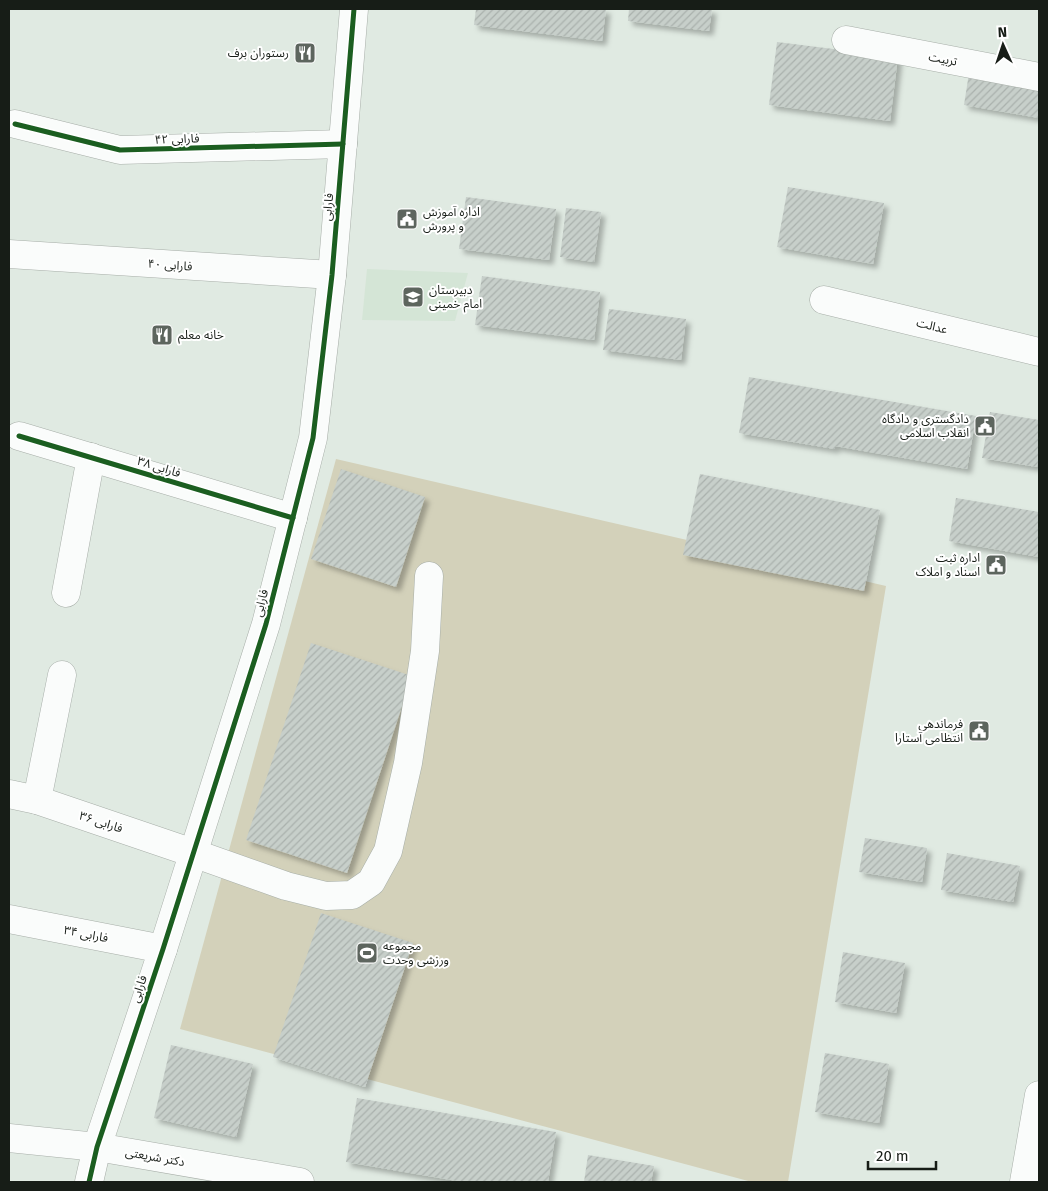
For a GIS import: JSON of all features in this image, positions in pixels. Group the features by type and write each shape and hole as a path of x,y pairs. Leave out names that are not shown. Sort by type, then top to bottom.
{"street":[{"name":"فارابی","path":"89,1182 97,1147 163,949 266,624 313,438 332,275 354,9"},
{"name":"تربیت","path":"846,40 1039,77"},
{"name":"فارابی ۴۲","path":"15,124 120,150 343,144"},
{"name":"فارابی ۴۰","path":"9,254 332,275"},
{"name":"عدالت","path":"824,300 1039,352"},
{"name":"فارابی ۳۸","path":"19,436 293,518"},
{"path":"66,593 91,457"},
{"name":"فارابی ۳۶","path":"9,794 37,800 286,886 326,896 352,895 371,882 388,851 408,763 425,651 429,576"},
{"path":"37,800 62,675"},
{"name":"فارابی ۳۴","path":"9,919 163,949"},
{"path":"1024,1182 1039,1095"},
{"name":"دکتر شریعتی","path":"9,1138 97,1147 300,1182"}],"shaded area":[{"name":"دبیرستان امام خمینی","path":"367,269 468,273 455,321 362,320"},
{"path":"336,459 886,586 788,1182 752,1182 180,1029"}],"building":[{"path":"476,9 606,9 602,41 474,25"},
{"path":"629,9 712,9 709,31 628,21"},
{"path":"777,42 898,57 890,121 769,105"},
{"path":"969,73 1039,85 1039,118 964,105"},
{"path":"788,187 884,203 873,264 777,247"},
{"path":"466,197 556,209 549,260 459,249"},
{"path":"566,208 601,212 594,262 560,257"},
{"path":"482,276 600,292 594,340 475,325"},
{"path":"609,309 686,319 681,360 603,350"},
{"path":"749,377 976,416 967,469 835,446 835,449 739,433"},
{"path":"990,412 1039,420 1039,456 1037,467 982,458"},
{"path":"341,469 425,497 396,587 311,559"},
{"path":"700,474 880,510 864,591 683,555"},
{"path":"956,498 1039,512 1039,557 949,541"},
{"path":"311,643 412,676 347,873 246,840"},
{"path":"865,838 927,848 922,882 859,872"},
{"path":"947,853 1020,866 1013,902 941,890"},
{"path":"321,913 413,943 365,1087 273,1057"},
{"path":"843,952 905,963 896,1013 835,1002"},
{"path":"171,1045 253,1064 236,1137 154,1118"},
{"path":"825,1053 889,1064 879,1123 815,1112"},
{"path":"357,1098 556,1132 548,1182 463,1182 346,1162"},
{"path":"588,1155 654,1166 651,1182 584,1182"}],"cycle path":[{"path":"89,1182 97,1147 163,949 266,624 313,438 332,275 354,9"},
{"path":"15,124 120,150 343,144"},
{"path":"19,436 293,518"}],"place":[{"name":"رستوران برف","path":"305,53"},
{"name":"اداره آموزش و پرورش","path":"407,219"},
{"name":"دبیرستان امام خمینی","path":"413,297"},
{"name":"خانه معلم","path":"162,335"},
{"name":"دادگستری و دادگاه انقلاب اسلامی","path":"985,426"},
{"name":"اداره ثبت اسناد و املاک","path":"996,565"},
{"name":"فرماندهی انتظامی آستارا","path":"979,731"},
{"name":"مجموعه ورزشی وحدت","path":"367,953"}]}
